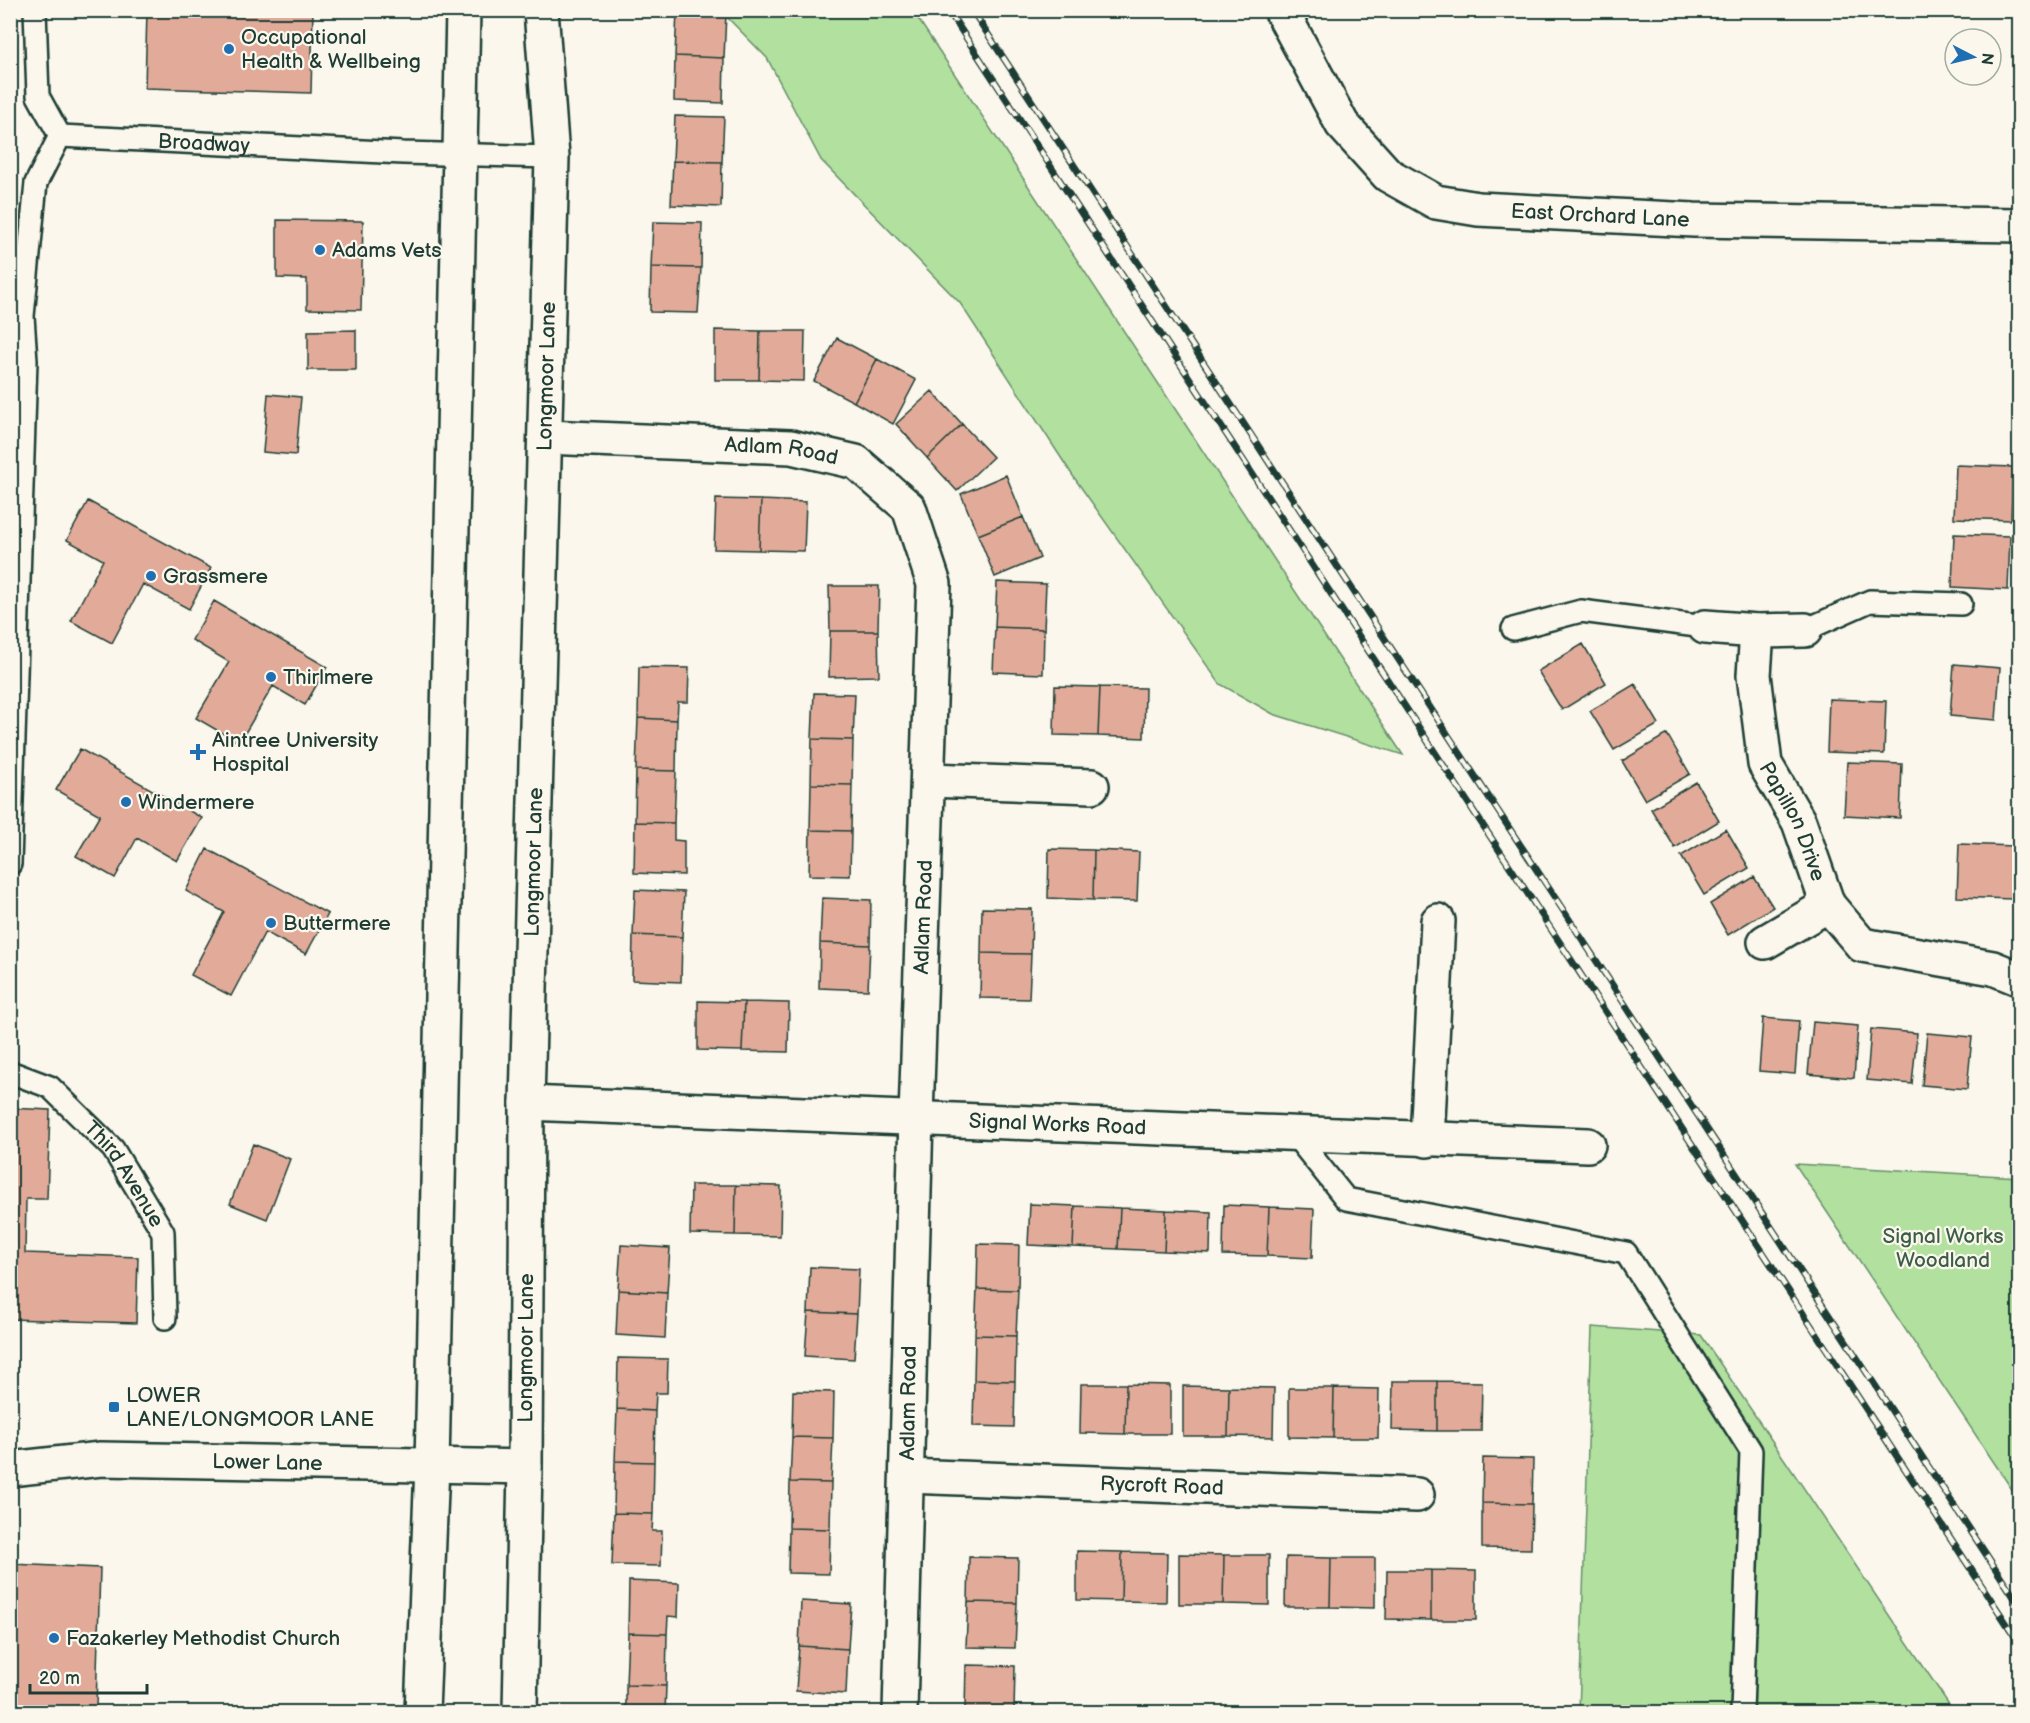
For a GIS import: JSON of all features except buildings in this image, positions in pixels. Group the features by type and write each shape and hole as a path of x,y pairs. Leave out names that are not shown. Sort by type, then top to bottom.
{"street":[{"path":"422,1713 432,1466 463,10"},
{"name":"Longmoor Lane","path":"520,1713 525,1467 527,1103 552,157 541,10"},
{"name":"East Orchard Lane","path":"1281,10 1342,124 1388,174 1436,202 1478,209 1694,220 2019,225"},
{"name":"Adlam Road","path":"545,437 791,447 856,462 909,508 934,584 916,1117 900,1713"},
{"path":"1705,627 1757,631 1805,630"},
{"name":"Papillon Drive","path":"1757,631 1754,675 1765,764 1799,822 1828,905 1862,945 1993,968 2019,979"},
{"path":"929,780 1092,786"},
{"name":"Papillon Drive","path":"1765,942 1828,905"},
{"path":"1427,1140 1438,921"},
{"name":"Signal Works Road","path":"527,1103 1588,1145"},
{"name":"Lower Lane","path":"10,1469 101,1459 525,1467"},
{"name":"Rycroft Road","path":"907,1476 1417,1495"}],"lane":[{"path":"10,864 13,616 26,362 17,322 36,183 60,136 38,96 35,10"},
{"name":"Broadway","path":"60,136 460,155 552,157"},
{"path":"1805,630 1870,601 1961,604"},
{"path":"1512,629 1581,611 1705,627"},
{"name":"Third Avenue","path":"10,1072 50,1087 113,1149 163,1232 165,1318"},
{"path":"1294,1134 1346,1199 1626,1253 1751,1451 1742,1713"}],"green space":[{"path":"721,11 913,11 1403,755 1273,714 1220,684 1073,476 960,303 821,160 767,58"},
{"name":"Signal Works Woodland","path":"1795,1164 2019,1177 2019,1500"},
{"path":"1592,1327 1701,1335 1954,1712 1579,1712"}],"railway":[{"path":"948,10 2020,1644"},
{"path":"972,10 2020,1606"}],"place":[{"name":"Occupational Health & Wellbeing","path":"229,49"},
{"name":"Adams Vets","path":"320,250"},
{"name":"Grassmere","path":"151,576"},
{"name":"Thirlmere","path":"271,677"},
{"name":"Aintree University Hospital","path":"198,752"},
{"name":"Windermere","path":"126,802"},
{"name":"Buttermere","path":"271,923"},
{"name":"LOWER LANE/LONGMOOR LANE","path":"114,1407"},
{"name":"Fazakerley Methodist Church","path":"54,1638"}]}
